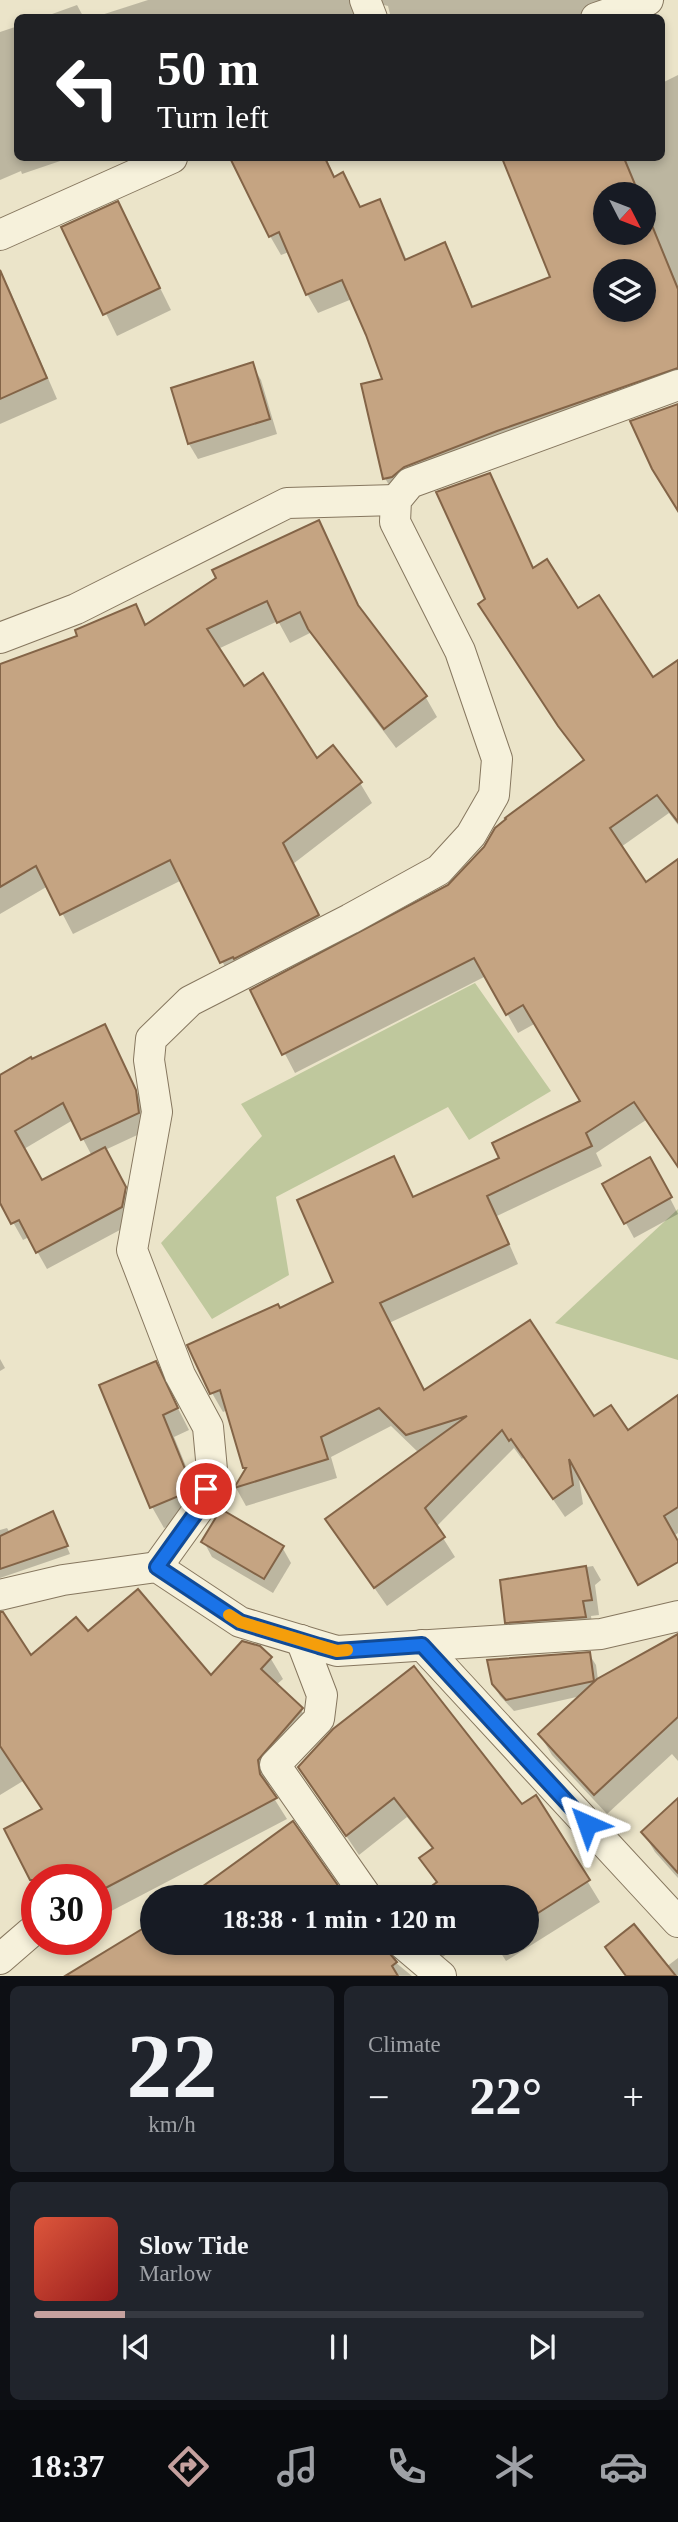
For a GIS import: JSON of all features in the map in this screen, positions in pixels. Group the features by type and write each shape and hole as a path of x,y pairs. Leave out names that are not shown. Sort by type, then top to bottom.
{"street":[{"path":"608,14 648,0"},
{"path":"0,235 165,161"},
{"path":"157,1567 200,1507 212,1470 208,1427 180,1375 132,1250 157,1112 149,1060 151,1039 190,1001 439,870 471,835 494,795 497,759 460,651 395,522 396,500 410,483 678,385"},
{"path":"0,638 76,609 286,503 396,500"},
{"path":"0,1595 63,1580 157,1567 240,1622 337,1651 601,1634 678,1616"},
{"path":"301,1640 322,1695 319,1719 275,1765 359,1885"},
{"path":"422,1645 678,1922"},
{"path":"0,1959 21,1941"},
{"path":"417,1955 442,1976"}],"green space":[{"path":"475,983 551,1091 469,1140 448,1107 276,1197 289,1275 212,1319 161,1243 262,1136 241,1104"},
{"path":"678,1209 678,1360 555,1323"}],"building":[{"path":"231,161 326,161 334,177 343,172 360,207 380,199 405,260 445,242 472,307 550,277 503,161 625,161 634,182 593,182 593,245 656,245 656,235 678,289 678,368 497,431 404,467 392,477 383,479 361,384 382,379 366,335 342,280 306,295 279,232 269,237"},
{"path":"118,201 160,288 103,315 61,227"},
{"path":"0,270 47,378 0,399"},
{"path":"253,362 270,419 188,444 171,388"},
{"path":"678,404 678,511 652,469 630,421"},
{"path":"490,473 533,568 547,559 578,608 599,595 653,677 678,660 678,822 657,795 610,828 646,882 678,859 678,1167 634,1102 586,1133 592,1146 487,1196 509,1244 380,1303 424,1390 530,1320 594,1416 611,1405 628,1430 678,1395 678,1507 664,1516 678,1541 678,1562 638,1585 569,1459 573,1485 553,1499 502,1430 425,1508 445,1537 374,1588 325,1519 467,1416 406,1435 379,1408 321,1437 328,1459 234,1488 246,1468 243,1468 220,1390 210,1394 187,1345 278,1304 280,1308 333,1282 297,1200 394,1156 413,1197 499,1158 492,1143 580,1101 523,1005 506,1015 474,958 282,1055 250,990 448,885 484,847 495,828 505,818 584,760 558,726 478,604 485,599 436,492"},
{"path":"319,520 358,605 427,696 384,729 308,629 300,612 277,623 267,601 207,629 244,686 263,673 317,758 333,745 362,782 283,843 319,915 234,959 233,957 220,963 170,860 60,915 36,866 0,887 0,664 77,636 75,630 136,604 145,625 216,578 212,570"},
{"path":"105,1024 136,1090 139,1113 81,1140 63,1103 15,1131 42,1180 105,1147 126,1187 122,1207 36,1253 19,1220 11,1224 0,1203 0,1075 31,1057 32,1059"},
{"path":"650,1157 672,1197 624,1224 602,1184"},
{"path":"156,1361 178,1408 163,1415 190,1481 186,1493 150,1508 99,1385"},
{"path":"221,1509 284,1546 264,1579 201,1542"},
{"path":"53,1511 68,1546 0,1569 0,1536"},
{"path":"586,1566 592,1600 583,1601 586,1617 505,1623 500,1580"},
{"path":"138,1589 211,1675 242,1641 260,1646 272,1657 261,1669 303,1708 258,1760 260,1774 277,1798 112,1885 112,1864 22,1864 4,1829 42,1809 0,1746 0,1612 3,1612 31,1655 76,1617 88,1631"},
{"path":"678,1634 678,1717 594,1795 538,1734 597,1679"},
{"path":"590,1652 594,1681 506,1700 492,1684 487,1660"},
{"path":"414,1666 522,1804 536,1795 590,1880 539,1912 539,1885 433,1885 437,1882 419,1858 433,1848 394,1798 346,1836 298,1767 333,1729"},
{"path":"678,1798 678,1873 641,1832"},
{"path":"293,1821 338,1885 205,1885"},
{"path":"634,1924 676,1976 626,1976 605,1947"},
{"path":"140,1930 140,1955 391,1955 397,1962 392,1966 398,1976 65,1976 99,1955 112,1955 112,1947"}],"slow traffic":[{"path":"229,1615 240,1622 337,1651 347,1650"}],"route":[{"path":"206,1489 200,1507 157,1567 240,1622 319,1646 337,1651 422,1645 587,1824"}]}
